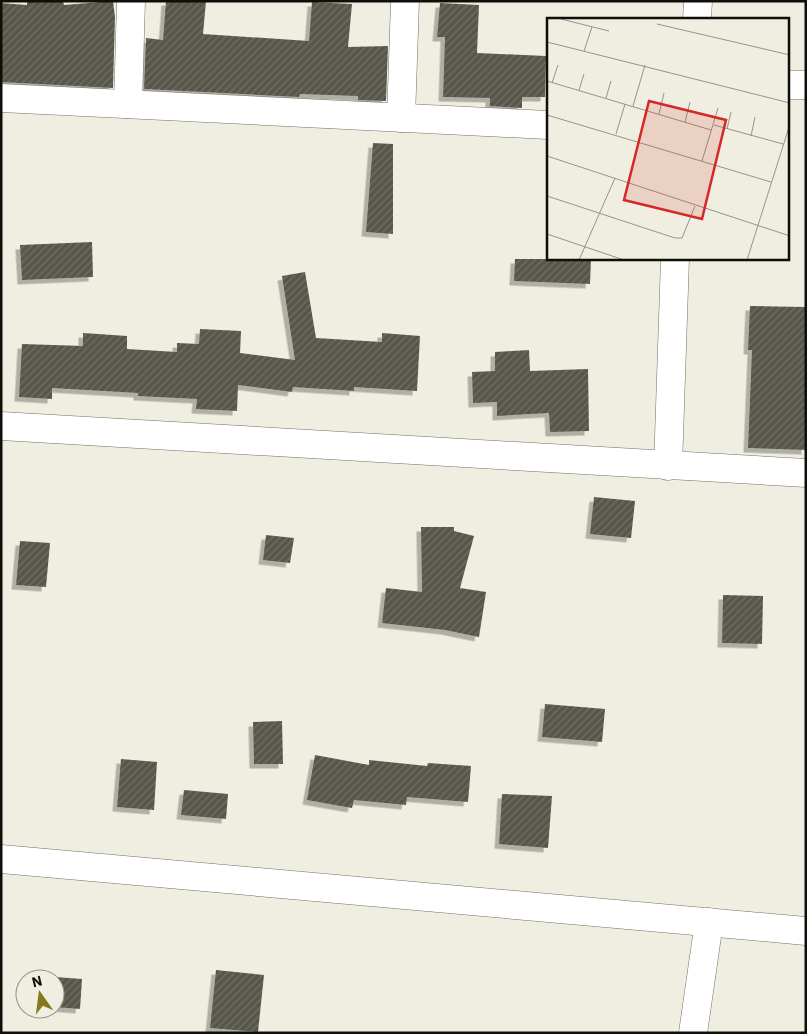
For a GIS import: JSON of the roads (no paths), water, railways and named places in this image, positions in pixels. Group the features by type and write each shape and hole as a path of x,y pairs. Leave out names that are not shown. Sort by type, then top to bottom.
{"street":[{"path":"128,104 131,1"},
{"path":"400,118 405,1"},
{"path":"698,1 698,18"},
{"path":"790,84 806,85"},
{"path":"1,98 547,125"},
{"path":"668,466 675,260"},
{"path":"1,426 806,473"},
{"path":"1,859 806,931"},
{"path":"692,1033 709,922"}]}
